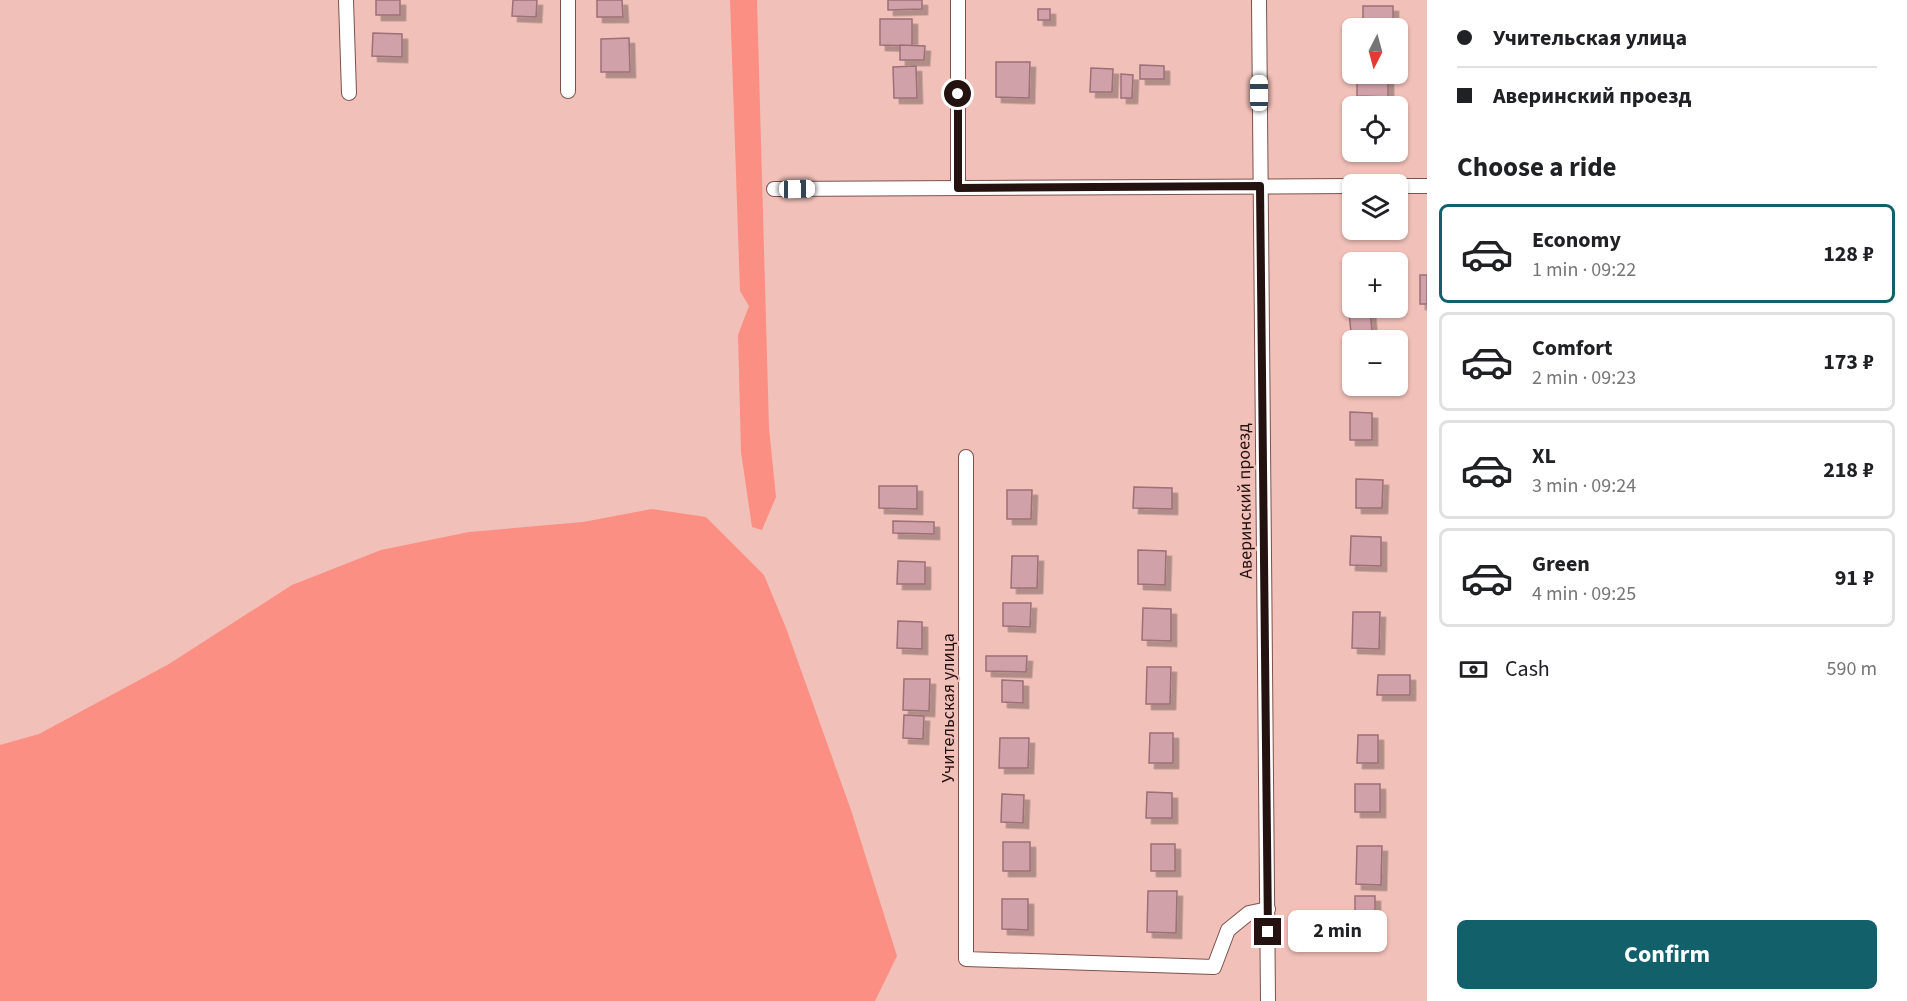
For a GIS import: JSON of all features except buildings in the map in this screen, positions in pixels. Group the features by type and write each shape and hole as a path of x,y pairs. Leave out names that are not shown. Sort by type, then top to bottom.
{"street":[{"path":"346,0 348,93"},
{"path":"568,0 568,91"},
{"path":"958,0 958,188"},
{"name":"Аверинский проезд","path":"1259,0 1268,1001"},
{"path":"774,189 1342,186"},
{"path":"1408,186 1427,186"},
{"name":"Учительская улица","path":"966,457 966,959 1214,967 1228,930 1249,913 1268,909"}],"shaded area":[{"path":"730,0 757,0 769,428 776,497 762,530 752,527 741,452 738,335 749,306 740,291"},
{"path":"652,509 706,517 764,575 786,628 852,813 897,956 875,1001 0,1001 0,745 39,734 169,664 292,585 381,550 469,532 583,522"}],"route":[{"path":"958,94 958,188 1260,186 1268,932"}]}
